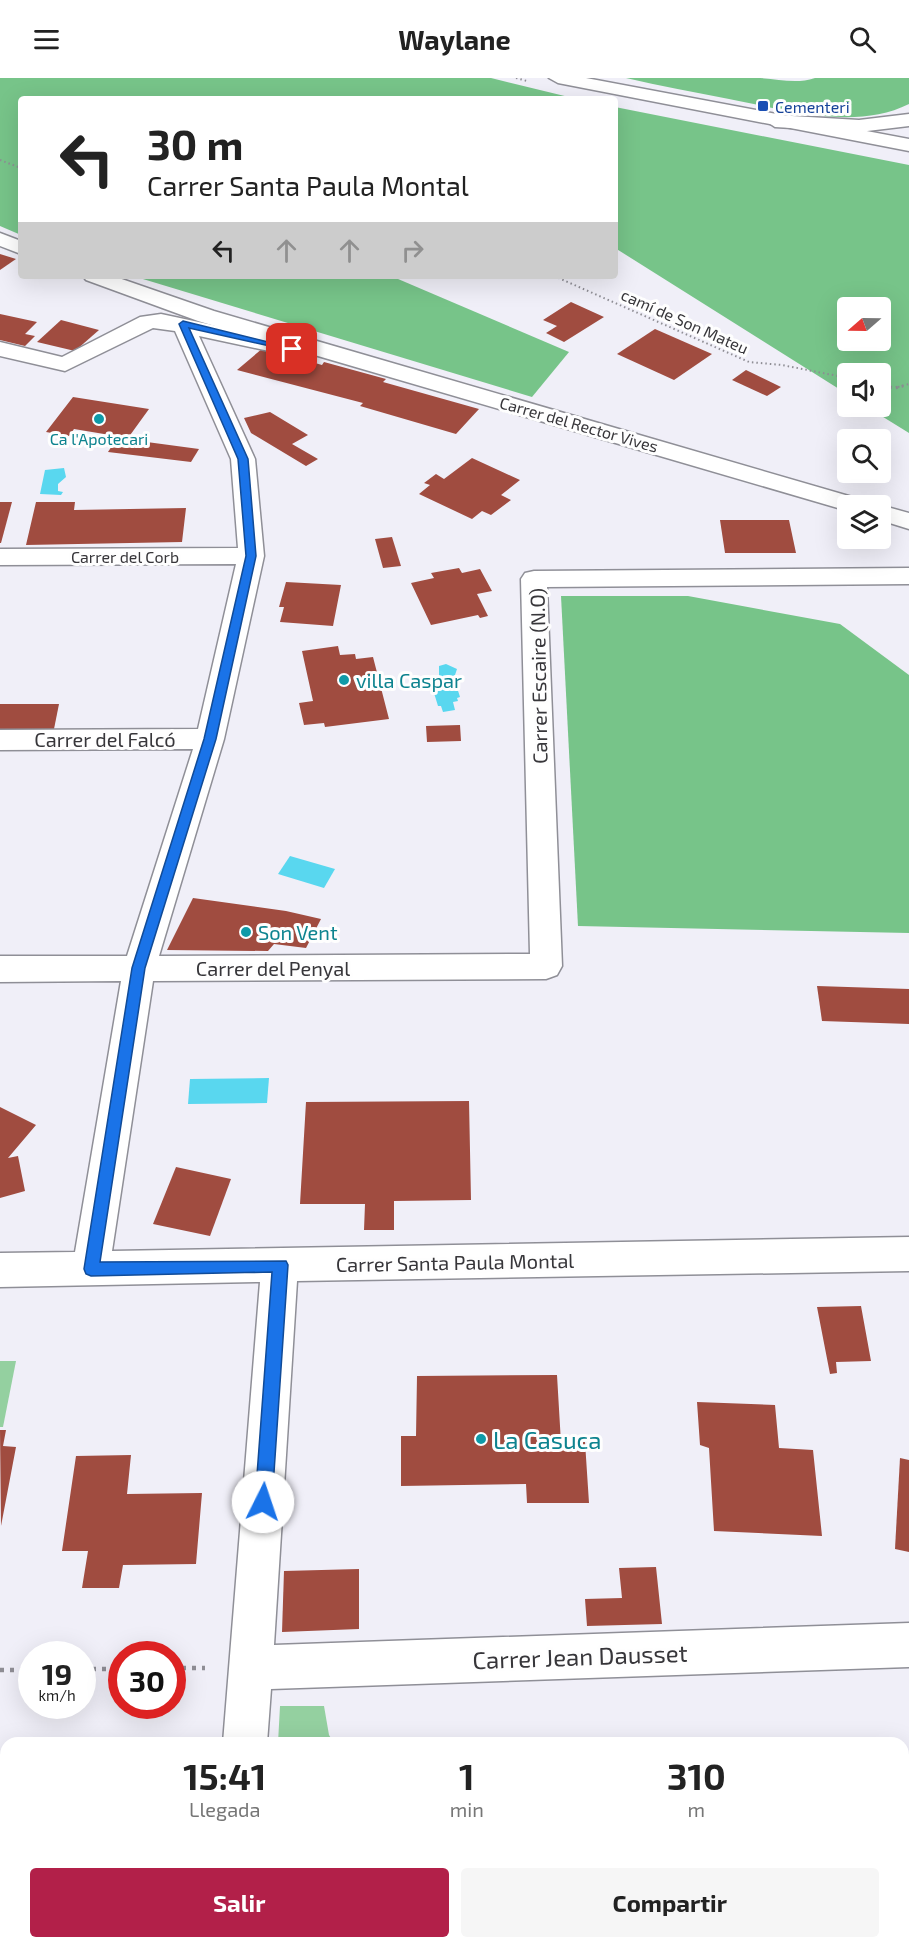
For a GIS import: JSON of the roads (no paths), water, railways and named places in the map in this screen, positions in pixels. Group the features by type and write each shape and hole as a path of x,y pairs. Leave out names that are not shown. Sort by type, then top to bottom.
{"main road":[{"path":"558,78 909,145"},
{"path":"775,121 852,126 909,120"},
{"path":"0,239 18,247"},
{"name":"Carrer del Rector Vives","path":"101,279 206,316 837,500"},
{"path":"0,349 65,364 147,322 161,321 292,349 300,343"},
{"path":"91,1269 139,968 210,739 251,556 243,459 183,324"},
{"path":"891,515 909,520"},
{"name":"Carrer del Corb","path":"0,557 251,556"},
{"name":"Carrer Escaire (N.O)","path":"546,966 534,579 909,576"},
{"name":"Carrer del Falcó","path":"0,740 210,739"},
{"name":"Carrer del Penyal","path":"0,969 546,966"},
{"name":"Carrer Santa Paula Montal","path":"0,1270 909,1254"},
{"path":"245,1737 280,1265"},
{"name":"Carrer Jean Dausset","path":"251,1668 909,1645"}],"water":[{"path":"64,468 66,477 58,484 58,491 63,492 61,495 40,494 45,470"},
{"path":"446,664 457,669 454,678 460,697 457,698 458,701 453,702 455,710 443,712 441,706 438,706 430,680 439,679 439,666"},
{"path":"290,856 335,869 324,888 278,874"},
{"path":"269,1078 267,1103 188,1104 190,1079"}],"place":[{"name":"Cementeri","path":"763,106"},
{"name":"Ca l'Apotecari","path":"99,419"},
{"name":"villa Caspar","path":"344,680"},
{"name":"Son Vent","path":"246,932"},
{"name":"La Casuca","path":"481,1439"}]}
